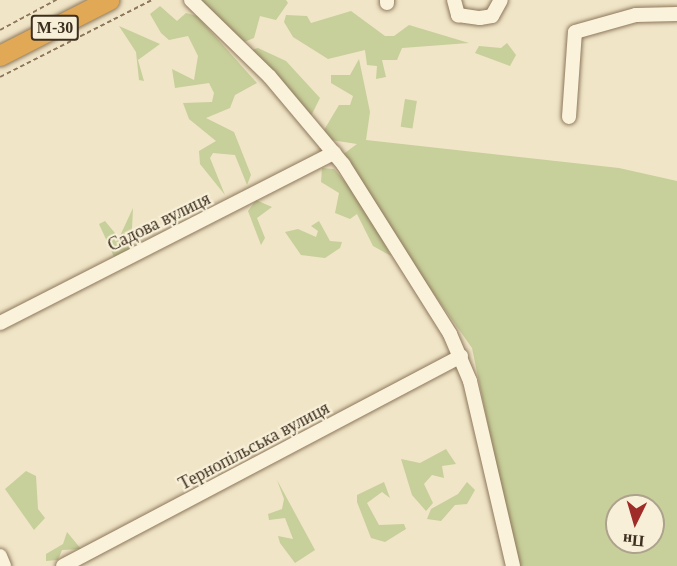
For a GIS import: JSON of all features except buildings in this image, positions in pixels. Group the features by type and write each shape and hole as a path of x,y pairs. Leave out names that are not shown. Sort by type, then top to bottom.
{"highway":[{"name":"М-30","path":"0,56 110,0"}],"street":[{"path":"191,0 270,77 334,153 461,356 513,566"},
{"path":"454,0 458,15 480,18 492,16 501,0"},
{"path":"569,117 575,32 636,15 677,14"},
{"name":"Садова вулиця","path":"0,323 334,153"},
{"name":"Тернопільська вулиця","path":"63,566 461,356"},
{"path":"0,556 4,566"}],"path":[{"path":"0,30 56,0"},
{"path":"0,77 152,0"}],"green space":[{"path":"193,0 286,0 288,3 276,20 260,16 254,38 239,44"},
{"path":"160,6 177,21 186,13 197,16 257,83 235,95 230,108 206,118 234,132 251,175 247,185 235,155 213,153 210,158 225,195 200,164 199,151 216,141 189,119 183,103 212,102 214,93 209,83 175,88 172,69 194,80 198,56 188,36 169,40 161,33 150,14"},
{"path":"351,11 385,36 394,36 409,25 469,43 402,48 397,60 382,60 386,77 376,79 377,66 367,65 365,50 328,59 293,37 284,22 286,15 307,16 311,23"},
{"path":"119,26 160,44 138,60 144,81 139,80 136,52"},
{"path":"507,43 516,55 510,66 475,53 479,46 501,48"},
{"path":"258,48 286,61 320,98 311,116 249,51"},
{"path":"359,59 370,112 366,140 619,168 677,181 677,566 517,566 472,348 338,158 357,144 331,140 324,130 339,105 350,105 353,96 331,83 331,75 350,75"},
{"path":"405,99 417,101 412,129 401,127"},
{"path":"322,168 334,169 362,201 391,256 373,246 357,214 350,219 335,213 339,193 321,182"},
{"path":"256,200 272,207 257,218 265,238 261,245 248,211"},
{"path":"133,208 131,249 115,259 99,224 105,221 119,238"},
{"path":"319,221 330,241 342,242 340,248 325,258 301,255 285,232 298,229 316,237 318,231 311,226"},
{"path":"446,449 456,464 442,466 444,478 432,475 424,484 433,503 426,511 412,495 401,459 420,463"},
{"path":"26,471 36,476 38,509 45,518 34,530 5,489"},
{"path":"277,480 315,550 295,563 280,543 278,536 293,539 285,518 269,520 268,514 282,509 284,499"},
{"path":"384,482 390,498 382,492 367,503 379,525 404,524 406,529 385,542 371,538 357,502 357,495"},
{"path":"467,482 475,490 467,504 455,505 441,521 427,519 431,509 458,494"},
{"path":"67,532 81,549 62,550 58,560 46,561 46,554 63,544"}]}
